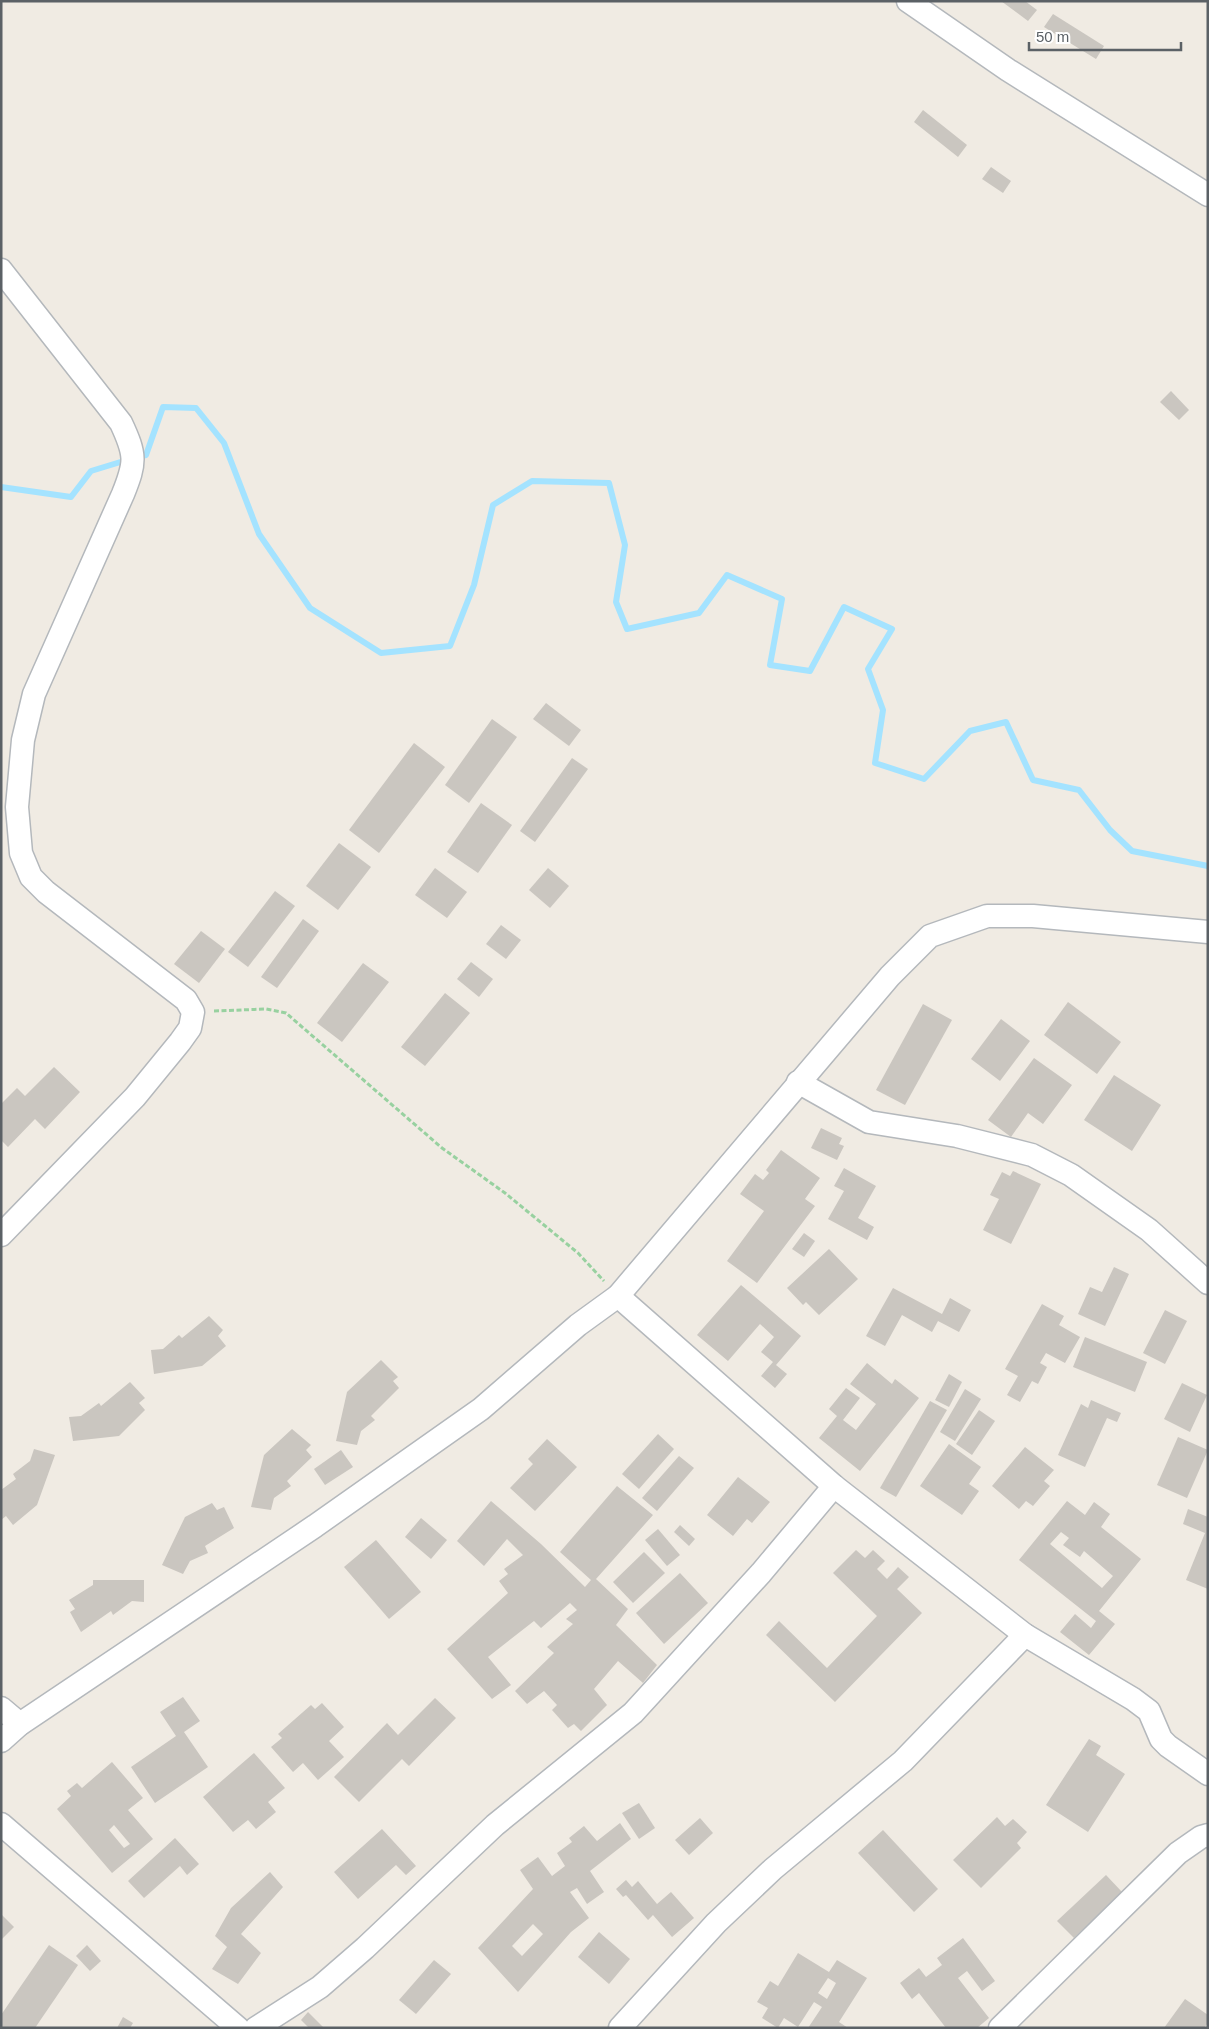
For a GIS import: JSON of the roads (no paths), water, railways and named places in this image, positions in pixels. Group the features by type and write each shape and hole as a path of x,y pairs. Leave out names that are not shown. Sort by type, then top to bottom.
{"street":[{"path":"908,1 1008,70 1208,195"},
{"path":"1,270 121,423 132,448 132,471 123,494 34,694 23,740 17,808 21,853 31,878 186,1000 193,1012 190,1028 135,1097 1,1235"},
{"path":"1,1741 20,1724 315,1526 481,1409 578,1325 618,1296 798,1082 890,976 930,936 987,916 1032,916 1208,932"},
{"path":"798,1082 869,1122 957,1136 1032,1155 1071,1175 1149,1230 1208,1283"},
{"path":"618,1296 834,1486 1025,1635 1149,1711 1161,1739 1208,1774"},
{"path":"256,2028 320,1987 365,1948 495,1825 633,1713 755,1579 834,1486"},
{"path":"620,2028 716,1923 773,1869 903,1761 1025,1635"},
{"path":"1,1708 20,1724"},
{"path":"1,1824 238,2028"},
{"path":"1000,2028 1178,1853 1201,1837 1208,1835"}],"waterway":[{"path":"137,457 146,455 163,407 196,408 224,443 259,534 310,608 381,653 450,646 474,585 493,505 532,481 609,483 625,545 616,602 627,629 699,613 727,575 782,599 770,665 810,671 844,607 892,629 868,669 883,710 875,763 924,779 970,731 1006,722 1033,780 1079,790 1110,830 1132,851 1208,866"},
{"path":"1,487 71,497 91,471 127,460"}]}
